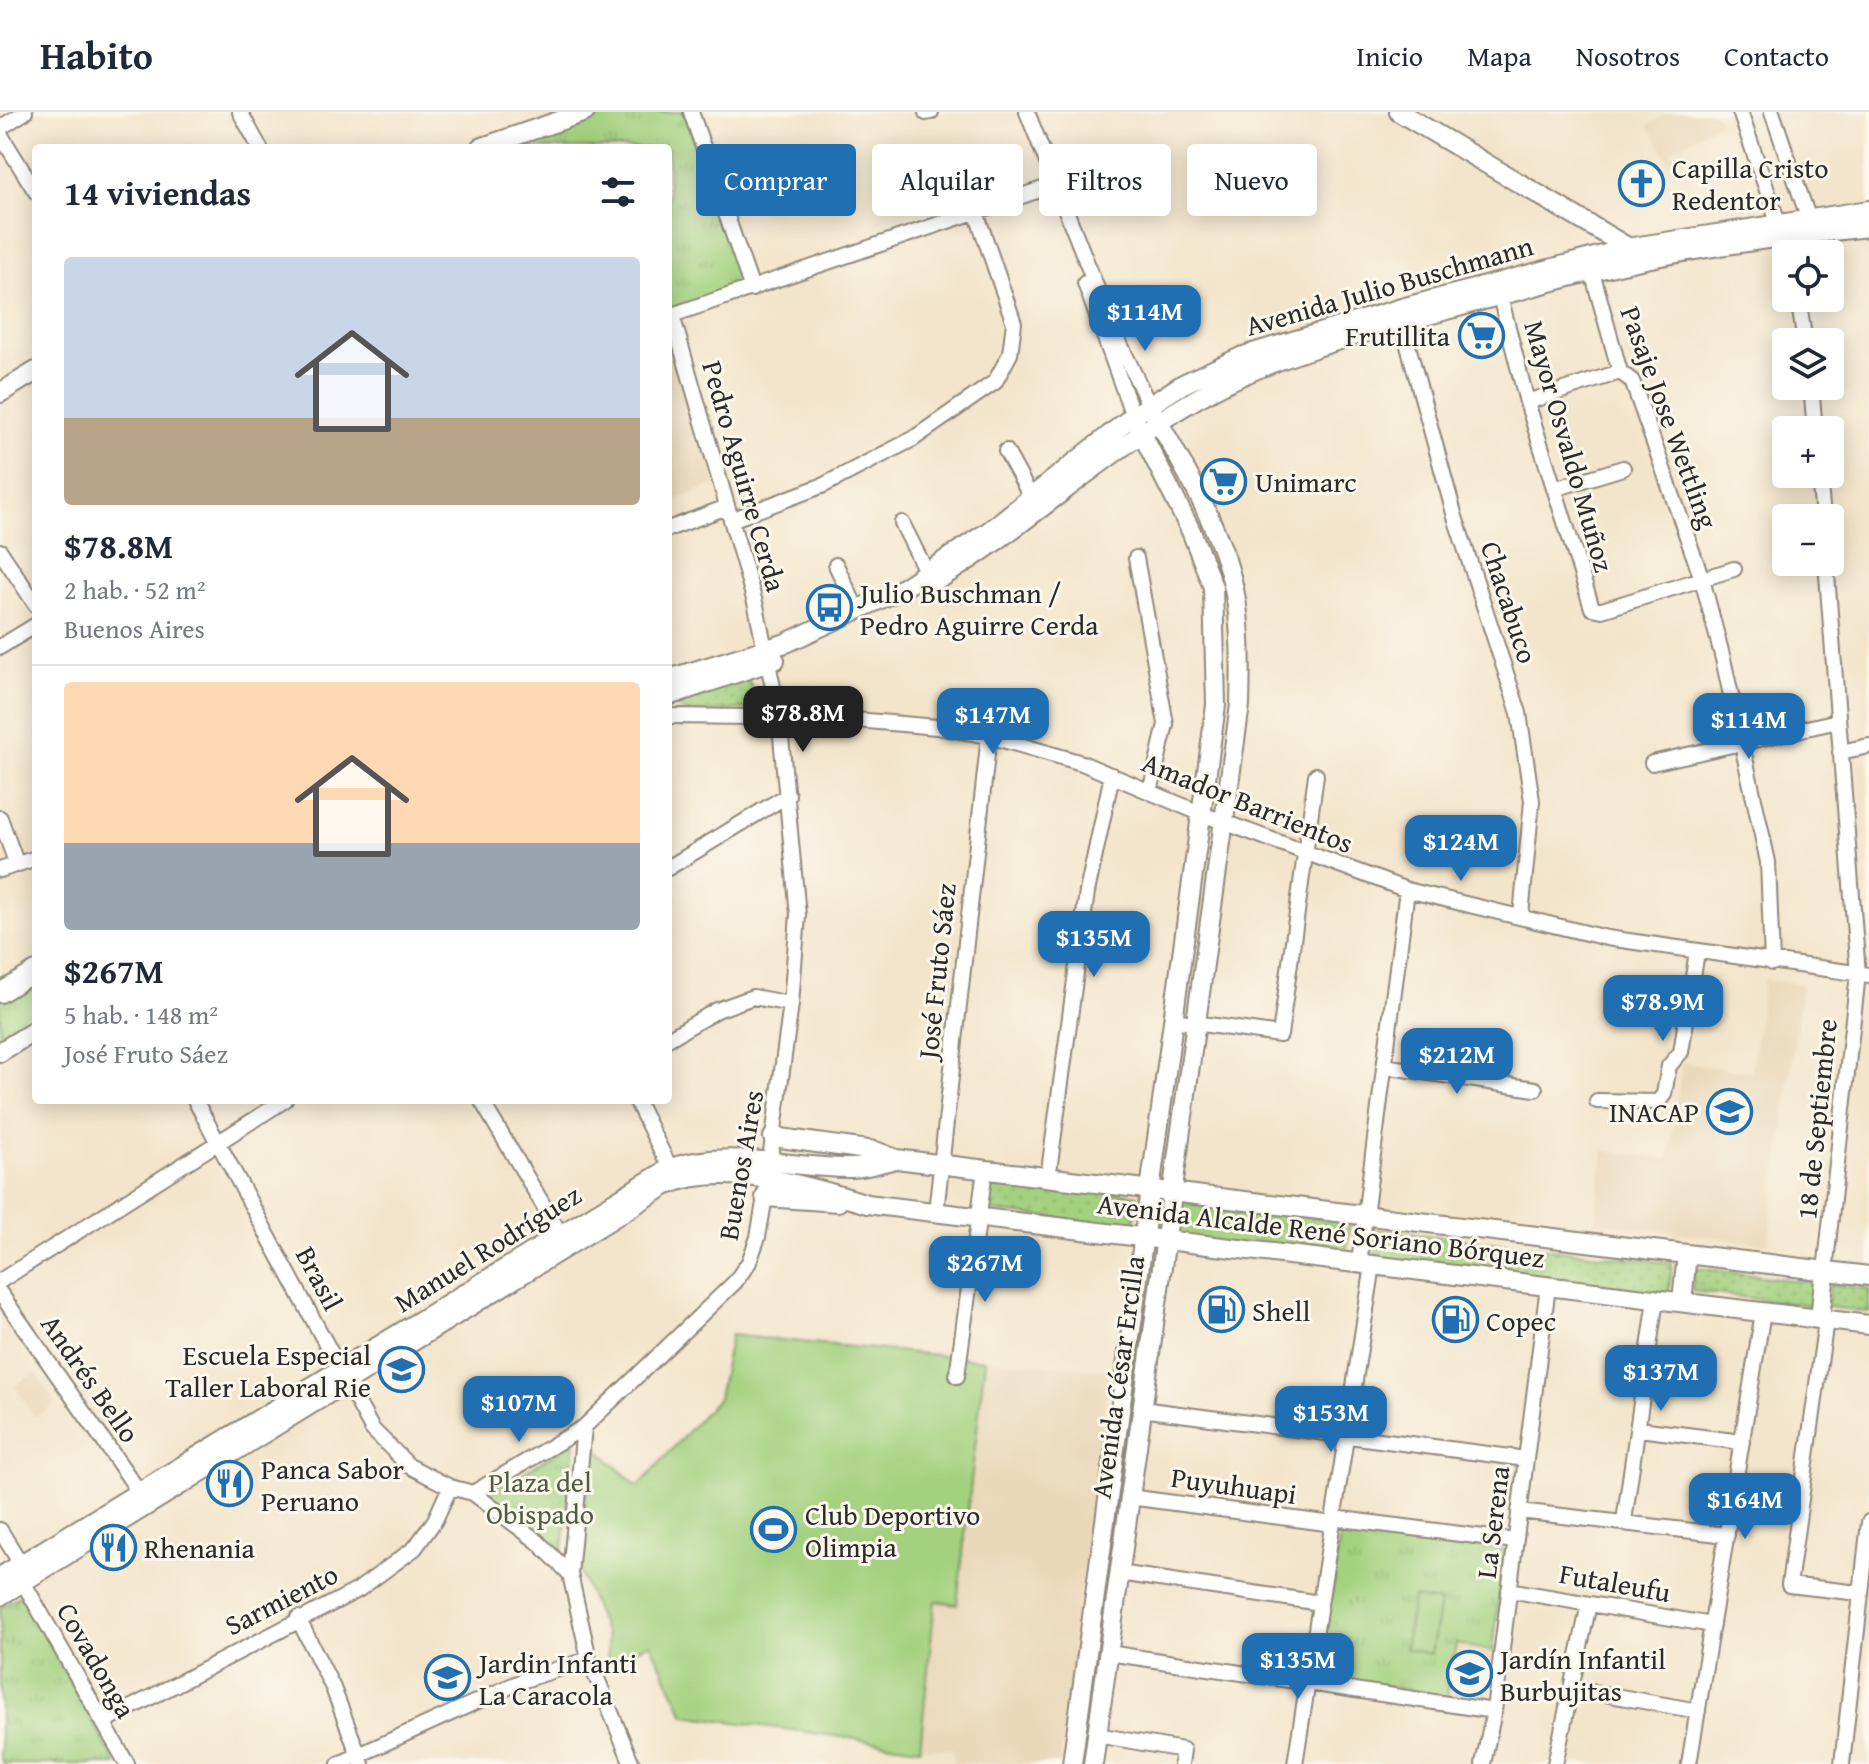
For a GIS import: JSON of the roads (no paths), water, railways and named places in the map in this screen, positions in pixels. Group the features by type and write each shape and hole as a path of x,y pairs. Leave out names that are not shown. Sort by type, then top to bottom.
{"main road":[{"path":"492,144 585,112"},
{"path":"1399,112 1635,254"},
{"name":"Avenida Julio Buschmann","path":"1784,237 1808,217 1869,210"},
{"name":"Avenida Julio Buschmann","path":"769,658 927,573 1031,497 1243,356 1635,254 1869,227"},
{"name":"Avenida Julio Buschmann","path":"1399,316 1500,296 1592,272 1635,254"},
{"path":"0,393 32,373"},
{"name":"Avenida César Ercilla","path":"1093,1764 1240,695 1240,649 1234,592 1225,559 1154,413"},
{"name":"Avenida Julio Buschmann","path":"769,658 857,624 963,565 1137,425"},
{"name":"Avenida César Ercilla","path":"1072,1764 1216,695 1213,587 1179,508 1137,425"},
{"path":"1179,508 1190,504 1202,507"},
{"path":"1213,587 1223,592 1234,592"},
{"path":"672,678 769,658"},
{"path":"672,694 769,658"},
{"path":"1216,695 1225,688 1240,695"},
{"path":"0,993 32,973"},
{"path":"0,1052 32,1032"},
{"path":"773,1137 875,1151 896,1159"},
{"name":"Avenida Alcalde René Soriano Bórquez","path":"770,1160 855,1168 896,1159 1869,1276"},
{"name":"Manuel Rodríguez","path":"0,1596 22,1573 140,1493 344,1377 561,1235 670,1168 699,1160 770,1160"},
{"name":"Manuel Rodríguez","path":"0,1577 22,1573 665,1186 704,1174 766,1189 867,1204"},
{"name":"Avenida Alcalde René Soriano Bórquez","path":"867,1204 1869,1325"},
{"path":"1682,1302 1687,1254"},
{"path":"1823,1319 1825,1271"}],"street":[{"path":"0,128 25,112"},
{"path":"240,112 258,144"},
{"path":"691,112 752,289"},
{"name":"Avenida César Ercilla","path":"1027,112 1039,144"},
{"path":"1740,112 1784,237"},
{"path":"1772,112 1808,217"},
{"path":"0,134 32,186"},
{"path":"672,314 964,216"},
{"path":"672,528 824,485 913,439 995,382 1010,354 1014,323 977,216"},
{"name":"Avenida César Ercilla","path":"1067,216 1154,413"},
{"name":"Avenida César Ercilla","path":"1069,221 1087,290 1137,425"},
{"name":"Pasaje Jose Wettling","path":"1592,272 1620,372 1632,381 1702,579 1768,862 1772,963"},
{"name":"Mayor Osvaldo Muñoz","path":"1500,296 1527,402 1592,608 1602,610 1702,579"},
{"name":"Chacabuco","path":"1399,316 1455,517 1519,713 1532,801 1521,916"},
{"name":"Pedro Aguirre Cerda","path":"672,322 769,658"},
{"path":"1527,402 1620,372"},
{"path":"1006,451 1031,497"},
{"path":"1554,489 1623,468"},
{"path":"902,523 927,573"},
{"path":"0,551 32,599"},
{"path":"1136,558 1166,724 1150,792"},
{"path":"836,565 858,612"},
{"path":"1702,579 1734,569"},
{"name":"18 de Septiembre","path":"1825,1271 1864,975 1840,752 1827,576"},
{"path":"0,647 32,627"},
{"name":"Buenos Aires","path":"473,1493 584,1427 735,1282 753,1250 766,1189 791,1004 798,915 779,716 782,698 769,658"},
{"name":"Amador Barrientos","path":"672,716 779,716 910,724 989,736 1052,752 1303,854 1407,890 1607,938 1864,975"},
{"path":"1652,763 1838,721"},
{"name":"José Fruto Sáez","path":"936,1212 989,736"},
{"path":"1840,752 1869,746"},
{"path":"1048,1178 1087,892 1112,775"},
{"path":"1173,1020 1280,1035 1316,775"},
{"path":"672,866 788,795"},
{"path":"0,818 17,865"},
{"path":"0,870 32,859"},
{"path":"1295,1764 1346,1437 1366,1264 1365,1216 1407,890"},
{"path":"1597,1101 1647,1104 1658,1102 1664,1094 1669,1066 1681,1052 1697,952"},
{"path":"672,1037 717,1010 753,997 791,1004"},
{"path":"1384,1066 1535,1089"},
{"name":"Brasil","path":"197,1104 372,1429 388,1449 409,1466 450,1487 473,1493 537,1541 570,1574"},
{"path":"0,1281 278,1104"},
{"path":"483,1104 561,1235"},
{"path":"638,1104 670,1168"},
{"path":"957,1376 985,1170"},
{"name":"La Serena","path":"1483,1764 1494,1711 1548,1286"},
{"name":"Andrés Bello","path":"0,1293 140,1493"},
{"path":"1624,1521 1656,1299"},
{"path":"1689,1764 1763,1312"},
{"path":"1823,1319 1789,1585 1859,1593"},
{"path":"1141,1409 1526,1459"},
{"path":"584,1427 570,1574 589,1659 632,1764"},
{"path":"1639,1429 1742,1442"},
{"name":"Sarmiento","path":"103,1722 298,1618 358,1590 415,1548 435,1520 450,1487"},
{"name":"Puyuhuapi","path":"1129,1497 1515,1541"},
{"path":"1519,1511 1727,1535"},
{"path":"1842,1764 1862,1636 1859,1593 1869,1522"},
{"name":"Covadonga","path":"0,1530 127,1764"},
{"path":"1119,1573 1320,1603"},
{"name":"Futaleufu","path":"1509,1590 1712,1625"},
{"path":"1555,1764 1589,1604"},
{"path":"298,1618 333,1688 360,1760"},
{"path":"1108,1653 1494,1711"},
{"path":"339,1764 360,1760 524,1680 589,1659"},
{"path":"1571,1688 1698,1711"},
{"path":"1097,1735 1182,1757"}],"place":[{"name":"Capilla Cristo Redentor","path":"1641,183"},
{"name":"Frutillita","path":"1481,335"},
{"name":"Unimarc","path":"1224,481"},
{"name":"Julio Buschman / Pedro Aguirre Cerda","path":"829,608"},
{"name":"INACAP","path":"1730,1111"},
{"name":"Shell","path":"1221,1310"},
{"name":"Copec","path":"1455,1320"},
{"name":"Escuela Especial Taller Laboral Rie","path":"402,1370"},
{"name":"Panca Sabor Peruano","path":"230,1484"},
{"name":"Club Deportivo Olimpia","path":"774,1530"},
{"name":"Rhenania","path":"113,1547"},
{"name":"Jardín Infantil Burbujitas","path":"1469,1674"},
{"name":"Jardin Infanti La Caracola","path":"448,1678"}],"park label":[{"name":"Plaza del Obispado","path":"540,1497"}]}
